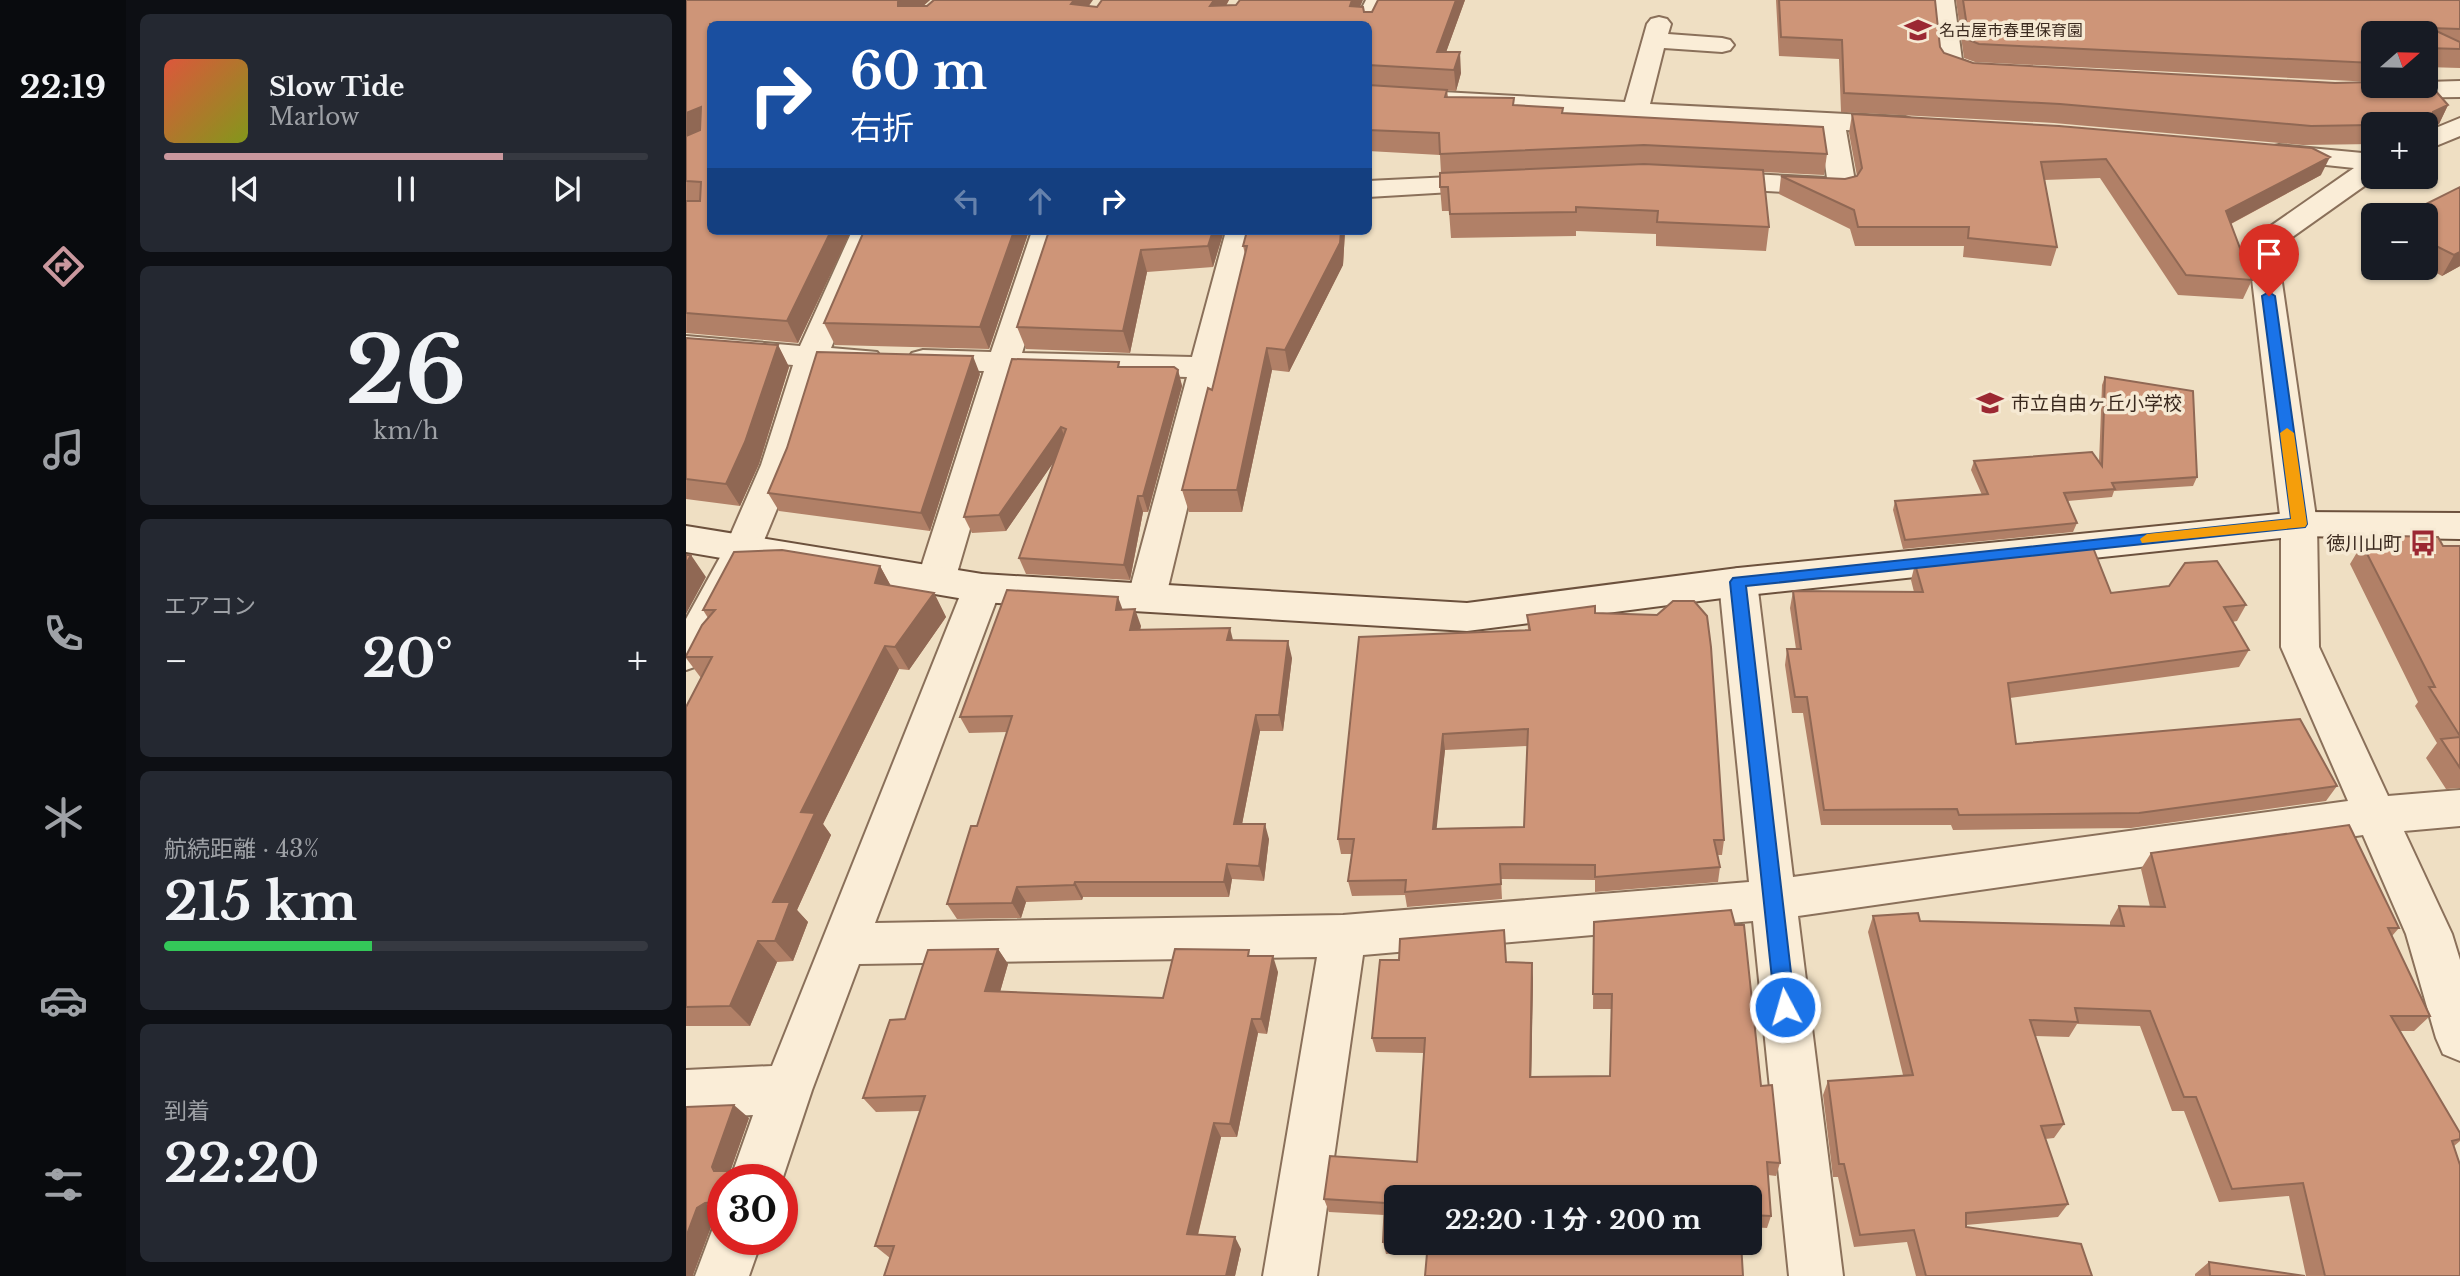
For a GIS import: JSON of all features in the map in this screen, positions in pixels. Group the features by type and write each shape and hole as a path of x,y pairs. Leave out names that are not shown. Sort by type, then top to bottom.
{"street":[{"path":"1367,21 1377,0"},
{"path":"1943,0 1950,64 1970,72 2011,75"},
{"path":"1635,110 1657,32 1722,45"},
{"path":"2353,91 2460,89"},
{"path":"1372,96 1929,127"},
{"path":"1683,179 1842,187 1832,121"},
{"path":"2438,136 2460,126"},
{"path":"2248,150 2361,163"},
{"path":"2361,173 2262,245 2299,524 2300,647 2429,934 2460,1038"},
{"path":"1372,189 1520,182"},
{"path":"686,655 741,550 778,465 811,357 864,235"},
{"path":"936,580 1045,235"},
{"path":"1147,596 1239,235"},
{"path":"686,346 811,357 1205,367"},
{"path":"686,539 982,587 1467,617 1738,582 2299,524 2460,526"},
{"path":"1738,582 1816,1276"},
{"path":"762,1164 787,1090 982,587"},
{"path":"843,944 1343,936 1773,900 2376,815 2460,808"},
{"path":"1290,1276 1343,936"},
{"path":"686,1094 787,1090"},
{"path":"722,1276 729,1255"}],"building":[{"path":"686,0 900,0 898,6 927,6 934,0 1074,0 1071,4 1097,7 1102,0 1214,0 1210,6 1236,5 1240,0 1352,0 1350,6 1363,7 1364,12 1372,12 1378,0 1456,0 1437,52 1460,52 1454,70 1372,65 1372,21 707,21 707,235 829,235 787,321 686,313 686,201 700,201 701,182 686,181 686,136 700,130 701,107 686,113"},
{"path":"1779,0 1935,0 1940,47 1944,53 1973,63 2361,82 2361,98 2438,98 2438,94 2448,105 2433,112 2361,112 2361,125 2311,126 2060,104 1844,93 1842,40 1781,37"},
{"path":"1963,0 2460,0 2460,29 2438,28 2438,21 2361,21 2361,62 1979,44 1969,40"},
{"path":"2438,32 2460,42 2460,49 2438,48"},
{"path":"1372,85 1447,90 1445,97 1514,98 1513,105 1563,108 1562,113 1823,127 1827,154 1644,145 1440,154 1439,133 1372,130"},
{"path":"1852,114 2059,126 2312,148 2330,157 2226,211 2252,280 2186,275 2106,159 2041,162 2057,247 1968,238 1969,227 1858,227 1854,210 1781,176 1845,179 1857,176 1862,168"},
{"path":"1644,164 1763,170 1769,227 1657,222 1658,211 1576,207 1576,212 1450,214 1448,187 1440,187 1440,173"},
{"path":"2460,187 2460,252 2454,255 2438,247 2438,203 2428,203"},
{"path":"862,235 1013,235 980,327 824,323"},
{"path":"1048,235 1212,235 1208,246 1141,250 1123,331 1017,327"},
{"path":"1246,235 1341,235 1340,243 1285,350 1267,348 1237,490 1182,490 1208,388 1212,390 1247,246 1243,246"},
{"path":"686,338 778,345 745,442 726,484 686,479"},
{"path":"817,352 973,356 921,513 768,493 787,448"},
{"path":"1012,359 1119,362 1118,367 1174,367 1178,370 1143,496 1138,496 1124,565 1019,558 1066,429 1061,427 999,515 964,517"},
{"path":"2105,377 2193,391 2197,477 2112,483 2115,489 2064,493 2077,523 1905,540 1895,501 1988,494 1974,461 2092,452 2102,466"},
{"path":"2394,536 2438,537 2443,546 2460,546 2460,736 2429,687 2435,687 2362,544 2398,544"},
{"path":"2092,545 2111,593 2169,586 2185,563 2217,561 2246,605 2224,607 2249,650 2008,683 2016,744 2300,719 2337,786 2139,813 1959,815 1957,809 1824,810 1807,697 1795,697 1787,649 1801,649 1793,591 1923,592 1915,564"},
{"path":"782,550 880,566 875,583 934,593 895,647 885,646 801,812 815,813 773,902 790,902 775,941 758,941 730,1006 686,1007 686,707 712,657 686,656 702,625 715,610 703,610 734,552"},
{"path":"1007,590 1118,597 1116,610 1135,609 1130,630 1230,628 1227,640 1288,641 1279,715 1256,715 1234,824 1265,824 1259,866 1227,864 1224,882 1075,882 1074,885 1017,887 1012,903 947,904 971,826 977,826 1012,716 960,717"},
{"path":"1673,601 1694,601 1707,616 1724,840 1714,840 1720,867 1595,877 1595,865 1500,864 1501,884 1405,892 1406,880 1348,881 1354,839 1338,839 1359,637 1530,630 1527,615 1595,606 1595,613 1657,615","holes":["1528,729 1524,827 1433,829 1443,734"]},
{"path":"2460,737 2460,768 2441,739"},
{"path":"2349,825 2399,928 2388,928 2430,1016 2391,1016 2460,1133 2460,1139 2452,1141 2460,1165 2460,1276 2325,1276 2303,1183 2232,1189 2196,1097 2184,1097 2150,1011 2075,1008 2078,1022 2030,1020 2064,1124 2041,1126 2068,1204 1966,1213 1966,1227 2081,1244 2092,1276 1926,1276 1914,1230 1860,1235 1844,1164 1839,1164 1828,1081 1913,1075 1873,916 1918,913 1920,921 2124,926 2119,906 2165,907 2151,853"},
{"path":"1731,910 1735,925 1744,925 1761,1086 1772,1085 1780,1163 1767,1162 1771,1216 1762,1216 1762,1185 1384,1185 1384,1203 1324,1199 1330,1156 1417,1162 1425,1038 1372,1038 1380,960 1399,960 1400,939 1504,930 1506,962 1532,963 1530,1077 1610,1076 1612,994 1593,994 1594,922"},
{"path":"998,949 985,991 1163,998 1175,949 1249,950 1248,956 1273,956 1261,1019 1252,1019 1230,1124 1214,1123 1187,1234 1235,1237 1226,1276 884,1276 894,1246 875,1246 925,1096 863,1098 890,1020 905,1019 928,950"},
{"path":"734,1105 713,1164 707,1164 707,1203 697,1208 686,1237 686,1107"},
{"path":"1427,1255 1742,1255 1743,1276 1425,1276"},
{"path":"2209,1262 2305,1276 2210,1276"}],"slow traffic":[{"path":"2147,539 2299,524 2287,433"}],"place":[{"name":"名古屋市春里保育園","path":"1918,30"},
{"name":"市立自由ヶ丘小学校","path":"1990,403"},
{"name":"徳川山町","path":"2423,543"}],"route":[{"path":"1785,1007 1738,582 2299,524 2269,296"}]}
